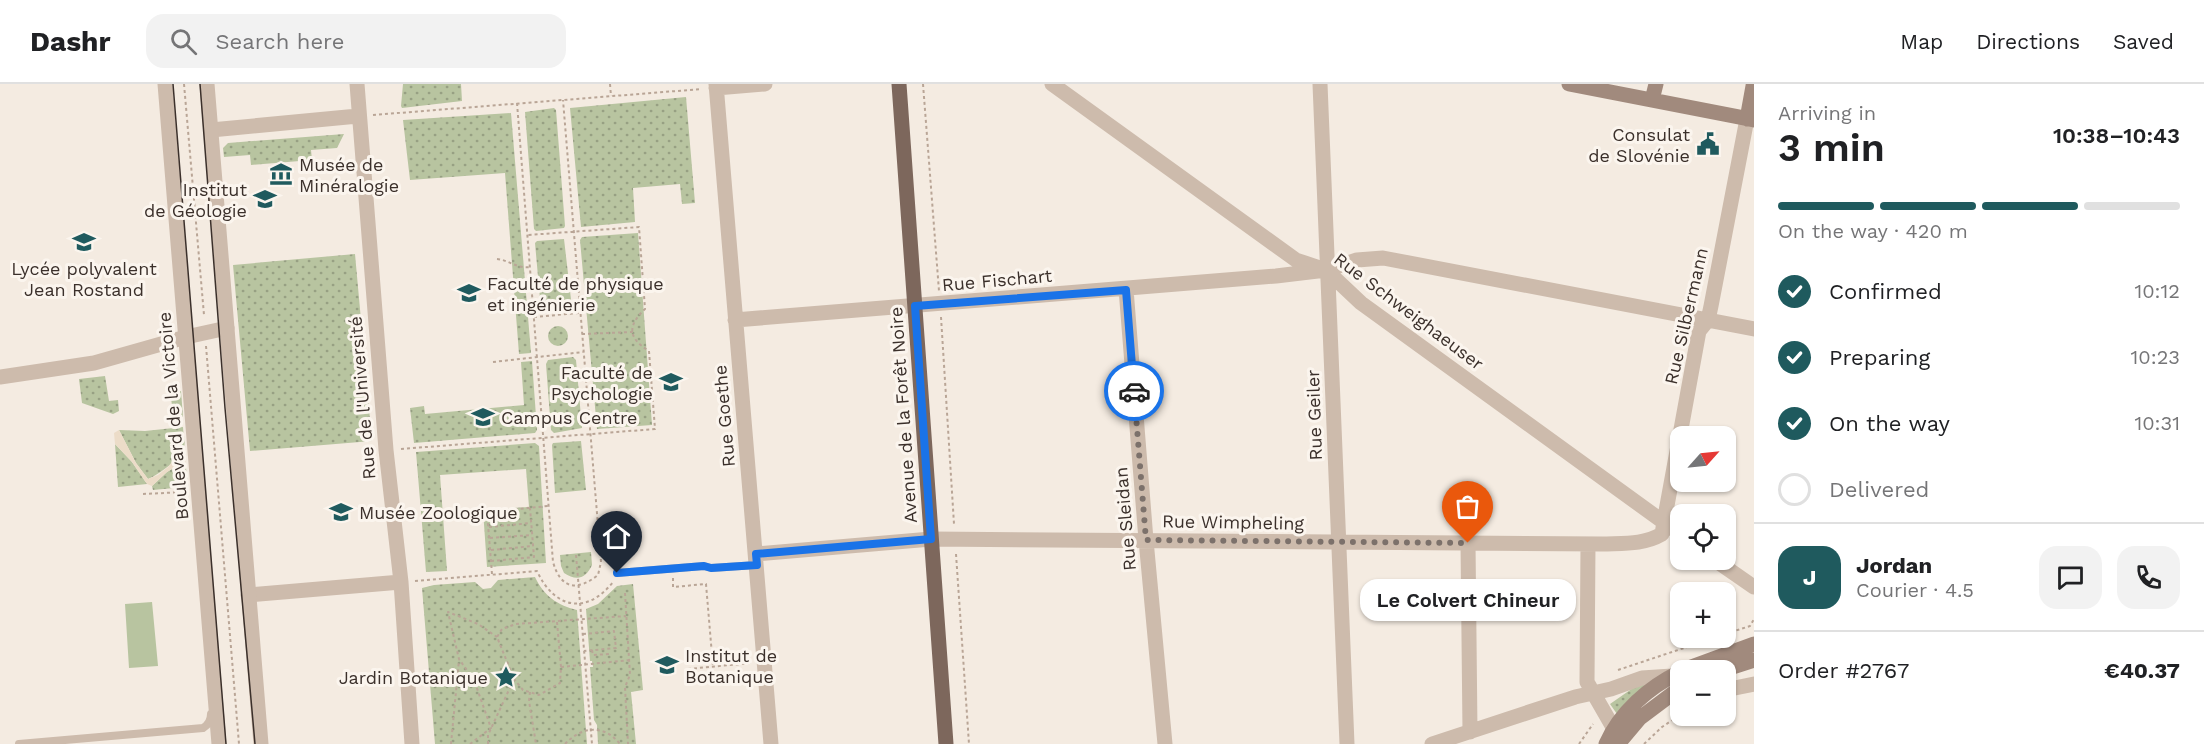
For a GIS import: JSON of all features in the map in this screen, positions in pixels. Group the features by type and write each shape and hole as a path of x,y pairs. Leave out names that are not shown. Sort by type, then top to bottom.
{"main road":[{"name":"Avenue de la Forêt Noire","path":"899,84 946,744"},
{"path":"1569,84 1750,119 1750,85"},
{"path":"1652,100 1656,84"},
{"path":"1716,660 1754,644"},
{"path":"1736,666 1754,660"},
{"path":"1606,744 1614,729 1633,705 1670,682"},
{"path":"1618,744 1670,686"}],"street":[{"name":"Boulevard de la Victoire","path":"165,84 219,744"},
{"path":"207,84 261,744"},
{"name":"Rue de l'Université","path":"357,84 412,744"},
{"path":"716,86 765,84"},
{"name":"Rue Schweighaeuser","path":"1053,84 1296,260 1326,270 1362,303 1670,526"},
{"name":"Rue Geiler","path":"1320,84 1347,744"},
{"name":"Rue Goethe","path":"716,86 771,744"},
{"path":"210,130 358,116"},
{"name":"Rue Silbermann","path":"1664,522 1699,331 1707,320 1750,119"},
{"name":"Rue Fischart","path":"735,320 1126,290 1263,277 1326,270 1357,260 1383,258 1754,329"},
{"name":"Rue Sleidan","path":"1126,290 1165,744"},
{"path":"0,377 94,363 227,328"},
{"name":"Rue Wimpheling","path":"756,559 931,539 1338,543 1588,544 1645,542 1662,534 1664,522"},
{"path":"1468,543 1470,732"},
{"path":"1588,544 1587,682 1614,729"},
{"path":"1729,570 1754,587"},
{"path":"248,595 400,582"},
{"path":"1432,744 1649,676 1670,676"},
{"path":"1736,688 1754,684"}],"lane":[{"path":"617,573 704,566 711,568 756,559"},
{"path":"215,685 210,692 212,736 219,744"},
{"path":"19,744 202,728 208,725 211,719"}],"path":[{"path":"184,84 204,315"},
{"path":"610,84 611,96"},
{"path":"680,84 681,91"},
{"path":"923,84 969,744"},
{"path":"358,116 681,91 716,86"},
{"path":"517,104 553,562 556,574 563,582 580,586 588,583 598,574 601,562 563,100"},
{"path":"386,450 655,429 650,351 639,345 633,338 637,317 645,309 639,227 527,236"},
{"path":"497,259 505,260 521,268 530,267"},
{"path":"203,305 225,303"},
{"path":"534,317 580,313"},
{"path":"582,334 633,332"},
{"path":"206,341 239,744"},
{"path":"207,355 229,352"},
{"path":"493,362 583,352"},
{"path":"143,494 188,492"},
{"path":"492,574 487,512 549,506"},
{"path":"491,561 534,557 530,507"},
{"path":"488,527 531,523"},
{"path":"489,538 532,535"},
{"path":"490,550 533,546"},
{"path":"576,555 592,744"},
{"path":"400,582 537,570 544,586 556,598 572,604 587,603 603,595 615,580 617,573"},
{"path":"673,579 674,587 706,584 713,667"},
{"path":"625,593 630,660 630,675 625,687 628,744"},
{"path":"451,744 459,660 448,612 477,624 496,637 514,679 523,690 539,694 560,684 561,667 557,622"},
{"path":"496,637 502,629 516,624 626,616"},
{"path":"1736,630 1750,626 1754,619"},
{"path":"583,634 614,630 616,648 584,651"},
{"path":"592,650 592,655 609,655 609,648"},
{"path":"459,660 474,680 491,728"},
{"path":"561,667 630,660"},
{"path":"688,669 765,662"},
{"path":"488,744 488,735 514,679"},
{"path":"530,692 529,701 536,744"},
{"path":"1644,744 1670,722"},
{"path":"470,744 491,728"},
{"path":"565,744 571,738 590,728 607,731 620,744"}],"green space":[{"path":"403,84 461,84 462,101 402,108"},
{"path":"686,97 695,203 682,204 680,184 633,188 635,222 581,227 570,108"},
{"path":"554,108 556,110 565,226 564,228 536,231 534,229 525,112"},
{"path":"511,113 531,353 519,354 505,173 410,180 403,120"},
{"path":"344,134 337,148 311,150 312,160 251,165 250,155 224,157 223,148 228,143"},
{"path":"638,233 652,425 597,429 580,240 582,237"},
{"path":"564,239 572,308 543,312 535,243"},
{"path":"355,254 372,441 250,451 233,265"},
{"path":"558,326 565,329 568,336 565,343 558,346 551,343 548,336 551,329"},
{"path":"573,357 576,360 582,428 554,433 551,430 546,364 548,360"},
{"path":"532,361 537,430 535,433 414,443 410,408 424,406 425,414 524,405 521,362"},
{"path":"105,376 109,401 118,400 119,411 113,414 82,403 79,379"},
{"path":"181,391 183,417 174,418 170,392"},
{"path":"183,427 185,443 182,452 169,466 148,479 136,463 119,430 145,431"},
{"path":"581,441 586,490 555,493 553,443"},
{"path":"535,443 539,446 546,563 487,567 483,510 529,507 526,469 440,475 447,571 426,572 416,452"},
{"path":"115,444 132,462 147,484 118,487"},
{"path":"180,464 186,468 188,484 184,487 153,490 152,486"},
{"path":"591,552 592,565 584,576 577,578 564,573 560,555"},
{"name":"Jardin Botanique","path":"535,577 552,599 577,610 587,744 435,744 422,588 475,582 483,589 491,588 498,580"},
{"path":"633,584 643,690 631,692 636,744 598,744 597,725 594,720 590,667 593,667 590,661 586,609 598,604 617,586"},
{"path":"152,602 158,666 129,668 125,604"},
{"path":"1655,680 1617,714 1610,704 1643,681"}],"shaded area":[{"path":"119,430 136,463 148,479 168,467 184,446 186,468 180,464 152,486 147,484 132,462 115,444 114,433"}],"tram line":[{"path":"173,84 226,744"},
{"path":"200,84 225,408 255,744"}],"way so far":[{"path":"1134,391 1146,540 1468,543"}],"place":[{"name":"Consulat de Slovénie","path":"1708,144"},
{"name":"Musée de Minéralogie","path":"281,174"},
{"name":"Institut de Géologie","path":"265,199"},
{"name":"Lycée polyvalent Jean Rostand","path":"84,242"},
{"name":"Faculté de physique et ingénierie","path":"469,293"},
{"name":"Faculté de Psychologie","path":"671,382"},
{"name":"Campus Centre","path":"483,417"},
{"name":"Musée Zoologique","path":"341,512"},
{"name":"Le Colvert Chineur","path":"1468,543"},
{"name":"Institut de Botanique","path":"667,665"},
{"name":"Jardin Botanique","path":"506,677"}],"route":[{"path":"617,573 704,566 711,568 757,565 756,554 931,539 915,306 1126,290 1134,391"}]}
